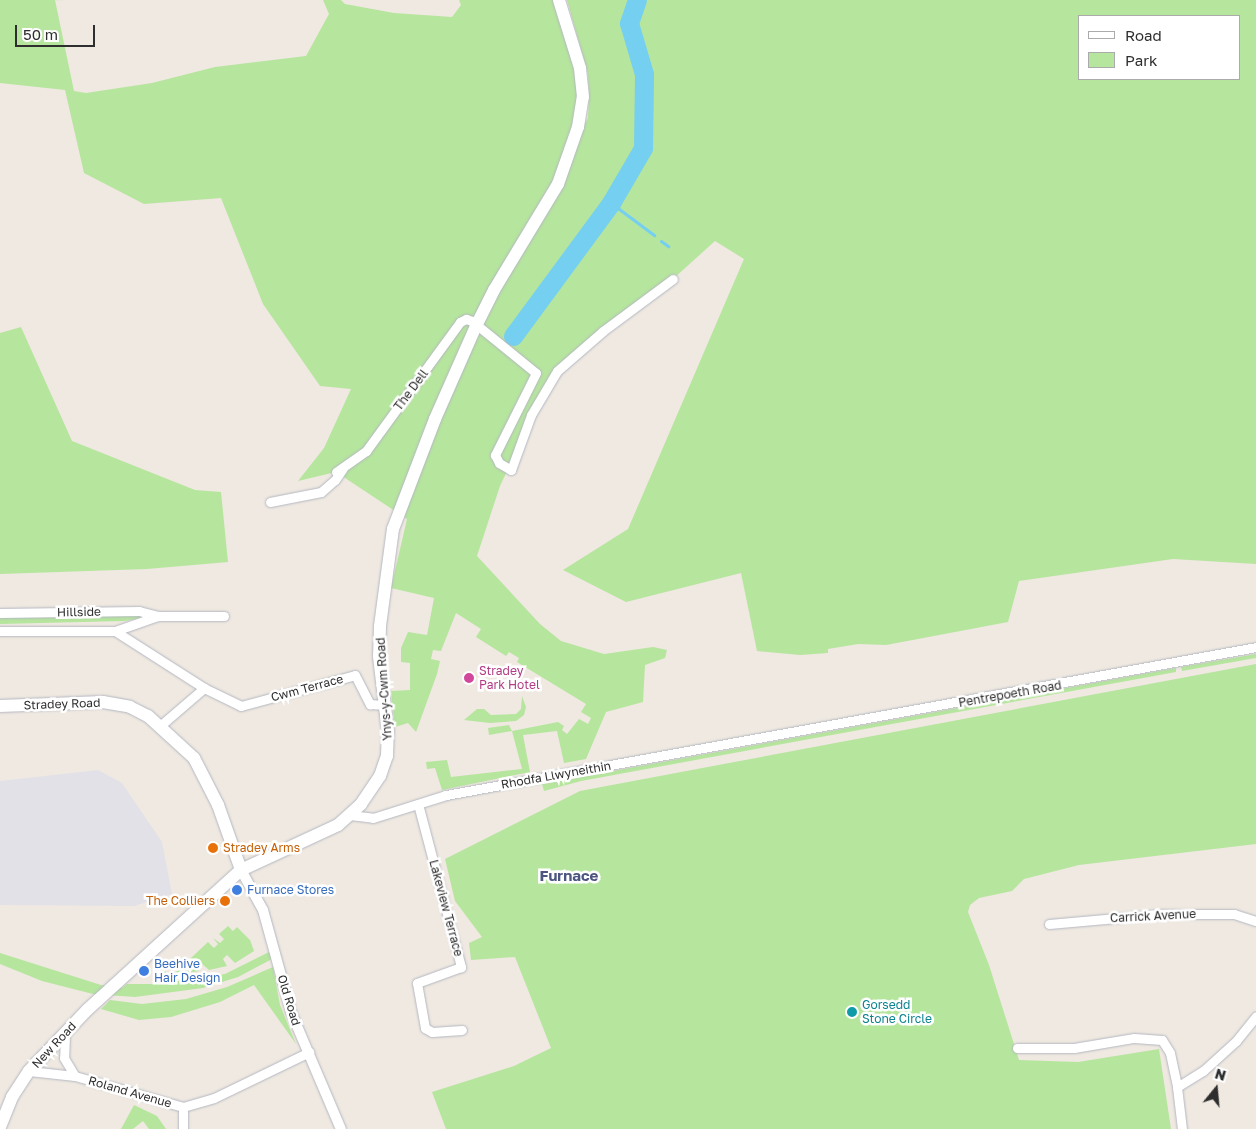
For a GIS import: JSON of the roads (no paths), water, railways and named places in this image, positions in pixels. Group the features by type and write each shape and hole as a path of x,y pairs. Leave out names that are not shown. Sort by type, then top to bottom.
{"main road":[{"name":"Ynys-y-Cwm Road","path":"121,979 241,870 312,838 350,815 370,793 387,756 386,705 379,656 380,626 393,529 435,420 476,326 494,290 558,184 573,147 583,96 580,68 559,0"},
{"name":"Stradey Road","path":"0,706 103,702 130,706 161,725 194,758 218,805 241,870"},
{"name":"New Road","path":"0,1127 12,1097 29,1071 87,1010 121,979"}],"street":[{"path":"476,326 536,373 495,455 499,463 511,470 531,414 557,371 603,331 673,279"},
{"name":"The Dell","path":"270,502 321,492 336,480 340,469 366,451 460,322 472,321 476,326"},
{"name":"Hillside","path":"0,614 139,611 158,616 224,616"},
{"name":"Hillside","path":"0,631 115,631 158,616"},
{"name":"Hillside","path":"115,631 204,688 241,706"},
{"name":"Pentrepoeth Road","path":"764,738 1256,648"},
{"name":"Cwm Terrace","path":"241,706 356,675 370,704 386,705"},
{"path":"161,725 204,688"},
{"name":"Rhodfa Llwyneithin","path":"350,815 373,818 446,795 764,738"},
{"name":"Lakeview Terrace","path":"418,804 461,967 417,983 425,1028 432,1032 462,1030"},
{"name":"Old Road","path":"241,870 263,910 291,1012 341,1129"},
{"name":"Carrick Avenue","path":"1048,924 1162,914 1234,914 1256,921"},
{"path":"1177,1087 1210,1065 1236,1041 1256,1016"},
{"path":"65,1032 64,1058 74,1076"},
{"path":"1017,1048 1074,1048 1134,1038 1162,1040 1170,1054 1177,1087 1182,1129"},
{"name":"Roland Avenue","path":"29,1071 74,1076 183,1107 214,1098 309,1052"},
{"path":"183,1107 183,1129"}],"waterway":[{"path":"625,15 629,0"},
{"path":"513,336 611,203 643,148 644,74 629,23 637,0"},
{"path":"611,203 654,235"},
{"path":"661,241 668,246"}],"place":[{"name":"Stradey Park Hotel","path":"469,678"},
{"name":"Stradey Arms","path":"213,848"},
{"name":"Furnace Stores","path":"237,890"},
{"name":"The Colliers","path":"225,901"},
{"name":"Beehive Hair Design","path":"144,971"},
{"name":"Gorsedd Stone Circle","path":"852,1012"}],"district":[{"name":"Furnace","path":"569,876"}]}
